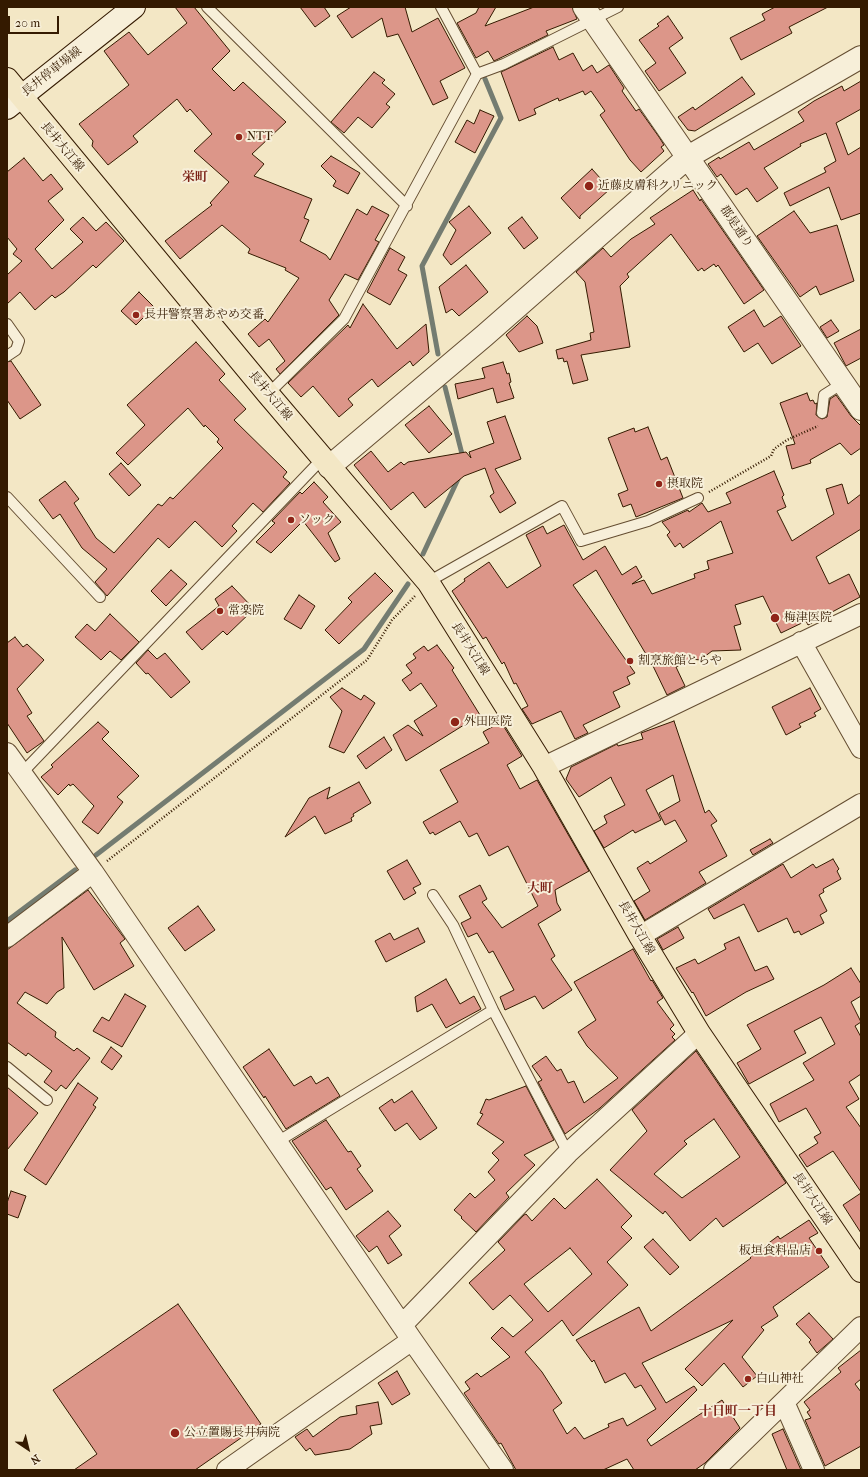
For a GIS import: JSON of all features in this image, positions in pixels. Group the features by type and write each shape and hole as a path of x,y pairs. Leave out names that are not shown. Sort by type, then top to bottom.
{"main road":[{"name":"長井大江線","path":"7,79 14,102 268,394 428,582 544,767 640,936 698,1033 861,1271"}],"street":[{"name":"長井停車場線","path":"14,102 134,7"},
{"name":"郡是通り","path":"588,13 861,409"},
{"path":"326,463 478,341 688,157 861,57"},
{"path":"544,767 861,614"},
{"path":"801,642 861,748"},
{"path":"7,752 21,774 93,872 407,1333 503,1470"},
{"path":"640,936 861,804"},
{"path":"7,937 93,872"},
{"path":"234,1468 407,1333 568,1153 698,1033"},
{"path":"714,1470 861,1327"},
{"path":"784,1402 814,1470"}],"lane":[{"path":"207,7 407,206"},
{"path":"441,7 477,74"},
{"path":"268,394 344,320 407,206 477,74 504,64 588,13 618,7"},
{"path":"7,324 19,341 16,350 7,356"},
{"path":"822,413 824,395 843,383"},
{"path":"21,774 326,463"},
{"path":"7,497 100,597"},
{"path":"428,582 562,506 581,541 648,521 698,498"},
{"path":"433,895 453,925 493,1010 568,1153"},
{"path":"277,1142 493,1010"},
{"path":"7,1067 47,1100"}],"path":[{"path":"698,498 771,456 774,449 787,440 821,424 822,413"},
{"path":"93,872 367,660 392,620 428,582"}],"building":[{"path":"175,7 194,7 230,51 212,69 234,91 243,82 286,122 252,154 264,164 254,176 312,199 304,218 309,220 300,241 326,255 330,260 357,209 367,215 372,206 389,215 375,240 379,242 358,280 345,274 329,300 339,315 280,374 276,369 285,361 269,339 259,347 248,334 265,319 268,322 299,278 285,270 286,268 248,253 250,249 222,225 180,259 165,241 212,205 210,203 229,182 194,151 212,134 190,109 187,112 177,99 133,136 138,142 108,165 92,146 93,141 79,124 129,85 104,51 129,32 148,55 187,23"},
{"path":"300,7 324,7 330,16 315,27"},
{"path":"351,7 405,7 412,32 438,18 465,68 440,81 448,98 433,105 398,34 387,37 382,18 352,38 337,16"},
{"path":"479,7 496,7 485,26 534,7 572,7 577,19 546,31 548,35 494,61 488,51 476,58 457,23 476,13"},
{"path":"775,7 828,7 789,27 792,33 741,60 730,38 765,20 762,14"},
{"path":"668,16 683,38 669,48 686,73 659,91 645,71 656,63 639,40 659,26 657,24"},
{"path":"553,47 559,60 573,53 583,71 592,65 597,73 609,65 624,88 622,91 636,111 639,109 664,145 661,147 664,151 641,172 630,160 600,115 605,111 591,91 585,95 583,91 559,101 558,98 534,109 536,114 519,121 501,72"},
{"path":"374,72 385,80 382,83 395,94 386,104 390,107 372,128 358,117 344,133 331,122"},
{"path":"742,77 755,94 695,131 688,130 678,117 693,107 695,110"},
{"path":"861,81 861,109 836,123 848,155 861,147 861,213 841,220 829,187 790,206 784,193 826,172 824,168 836,161 826,133 800,144 801,146 764,168 778,188 757,202 747,188 736,195 721,174 717,177 708,164 719,157 720,159 749,142 754,150 804,121 798,112 814,101 842,86 844,91"},
{"path":"480,110 494,116 475,153 455,142 467,120 474,124"},
{"path":"331,156 360,173 348,194 333,186 336,181 321,166"},
{"path":"24,158 43,181 51,174 63,189 48,201 64,220 35,249 52,269 83,242 70,229 83,217 96,231 106,222 124,241 96,268 93,265 64,292 55,298 52,295 35,310 20,292 7,304 7,275 22,261 13,254 17,249 7,237 7,172"},
{"path":"592,169 610,189 580,216 580,219 561,198"},
{"path":"693,190 700,201 701,199 764,290 744,304 718,265 716,267 714,264 704,271 702,268 698,271 671,234 627,274 629,277 620,286 630,347 581,355 588,380 573,384 567,361 564,362 563,358 558,359 556,350 591,340 590,333 594,332 585,282 576,272 603,248 611,257 631,239 655,224 650,218"},
{"path":"469,206 491,233 451,265 443,255 456,230 449,222"},
{"path":"794,211 810,233 837,225 854,281 820,295 816,286 800,297 757,236"},
{"path":"522,217 538,238 524,249 508,228"},
{"path":"390,248 405,257 398,270 407,275 390,305 367,292"},
{"path":"466,265 488,292 459,316 452,309 446,313 439,287"},
{"name":"長井警察署あやめ交番","path":"139,292 154,307 136,325 121,311"},
{"path":"363,304 397,349 426,324 429,352 413,366 410,361 378,387 372,379 348,399 353,405 339,417 313,386 301,397 288,383 348,325 350,328"},
{"path":"754,310 764,327 781,316 801,346 772,364 758,343 744,352 728,327"},
{"path":"527,316 537,326 543,343 519,352 506,335"},
{"path":"831,320 839,331 827,338 820,327"},
{"path":"861,329 861,358 846,366 834,343"},
{"path":"196,342 225,374 219,380 246,409 234,420 287,472 283,477 290,483 263,512 253,503 232,526 237,531 222,547 195,521 169,548 158,538 107,596 95,582 107,569 82,548 60,514 53,519 39,500 65,481 79,499 74,503 96,538 114,553 158,504 162,506 170,497 173,499 223,448 217,442 219,439 205,425 204,427 188,408 128,465 116,453 145,425 127,405"},
{"path":"11,361 41,405 20,419 7,400 7,362"},
{"path":"503,362 507,374 509,373 511,382 509,383 514,398 497,403 493,388 458,399 455,384 485,378 482,368"},
{"path":"807,393 810,401 813,400 815,404 817,403 816,415 822,419 827,417 830,399 836,395 851,416 861,426 861,448 851,455 840,443 810,460 811,463 792,469 786,446 795,444 780,403"},
{"path":"429,406 452,434 429,453 405,425"},
{"path":"505,416 521,459 495,469 516,503 500,513 490,496 494,493 485,468 464,476 425,508 413,492 391,510 354,465 371,451 388,472 401,462 404,465 408,462 466,452 471,458 469,452 494,443 487,422"},
{"path":"648,427 661,460 667,457 683,498 636,517 631,504 623,507 618,494 628,490 608,438 634,428 635,432"},
{"path":"121,463 141,485 129,496 109,474"},
{"path":"774,471 784,495 782,497 786,507 777,511 792,541 834,514 826,489 842,484 848,504 861,494 861,529 816,557 829,584 849,574 860,597 808,625 806,621 781,633 763,596 735,605 741,624 734,626 741,650 712,651 700,660 692,659 676,667 685,686 667,695 653,666 596,570 573,585 635,673 627,677 630,684 613,692 620,707 583,725 588,733 575,739 561,711 532,724 522,709 528,706 516,683 514,684 504,662 502,664 486,637 483,639 452,591 465,581 464,579 489,562 507,588 541,566 526,535 543,526 547,534 564,525 583,560 605,546 622,575 636,566 642,577 632,584 644,580 652,594 695,578 694,574 709,569 707,561 733,553 721,521 683,548 680,543 675,547 667,535 670,532 662,522 688,510 689,512 702,503 708,512 731,503 726,493"},
{"path":"314,482 328,497 323,502 341,522 328,533 340,559 335,562 303,521 271,553 256,542 275,523 272,521 300,492 302,494"},
{"path":"171,570 187,584 166,606 151,591"},
{"path":"375,573 393,591 339,644 325,630 352,602 348,598"},
{"path":"232,586 254,609 227,635 223,631 202,650 186,632 219,606 215,599"},
{"path":"299,595 315,606 301,629 284,619"},
{"path":"110,614 139,642 121,660 110,651 101,660 75,637 87,624 95,631"},
{"path":"15,637 23,647 27,644 44,660 17,689 32,713 27,716 44,741 27,753 7,723 7,643"},
{"path":"437,645 454,668 452,670 480,715 406,761 393,735 408,725 423,736 414,721 437,706 421,683 410,691 402,680 412,673 406,665 416,658 413,654 424,646 428,651"},
{"path":"148,650 157,659 165,653 190,682 171,698 148,673 146,674 136,663"},
{"path":"342,688 361,700 364,695 375,703 344,753 329,747 342,711 330,697"},
{"path":"810,688 821,709 814,713 816,716 799,724 801,727 786,735 772,707"},
{"path":"674,721 705,813 709,810 717,821 711,825 727,856 699,872 706,883 645,920 634,901 650,891 637,868 648,861 650,864 687,841 675,820 665,825 659,813 680,801 673,775 646,790 661,820 635,833 633,830 604,848 594,831 607,823 604,816 625,805 611,777 579,797 566,779 571,767 617,744 618,746 643,739 641,733"},
{"path":"98,722 109,732 102,739 139,776 117,797 123,802 98,834 82,822 94,806 73,784 70,786 69,784 58,795 41,777 53,767 51,765"},
{"path":"501,722 522,756 507,765 520,789 537,780 589,871 555,890 557,903 561,910 538,924 555,956 551,959 572,990 543,1009 535,996 505,1010 500,997 514,990 493,951 489,953 477,933 468,937 461,923 471,918 459,896 480,885 487,899 482,902 502,928 538,906 508,846 489,856 477,833 469,837 460,821 435,835 433,832 430,834 423,822 458,802 440,770 489,743 483,732"},
{"path":"384,737 392,750 366,769 357,756"},
{"path":"359,782 371,803 353,814 354,816 351,818 352,821 325,834 315,816 285,837 309,798 330,787 327,799"},
{"path":"770,839 773,843 753,855 750,850"},
{"path":"833,859 839,869 837,871 841,879 823,889 824,892 819,895 827,911 820,915 824,923 801,935 799,931 794,933 787,918 758,932 744,904 714,919 708,909 783,864 791,878 813,864 816,868"},
{"path":"407,860 421,884 413,888 416,893 404,900 387,871"},
{"path":"88,890 125,939 120,943 134,966 94,990 62,937 64,988 57,992 47,1004 25,992 17,1003 56,1032 55,1037 74,1051 77,1048 90,1058 66,1089 61,1085 56,1091 44,1082 52,1071 28,1053 26,1056 7,1042 7,950"},
{"path":"198,906 215,930 185,951 168,928"},
{"path":"678,927 684,938 663,950 657,939"},
{"path":"418,928 425,942 386,962 375,941 390,933 394,940"},
{"path":"739,937 755,971 767,966 774,979 746,992 706,1016 693,992 692,993 676,968 695,959 698,964 726,949 724,944"},
{"path":"633,949 651,981 652,980 663,998 657,1002 674,1025 670,1029 675,1034 672,1037 675,1040 600,1108 565,1134 538,1082 542,1080 532,1066 546,1056 557,1071 561,1069 568,1083 574,1081 584,1103 618,1078 587,1046 578,1032 596,1020 574,982"},
{"path":"851,968 861,984 861,996 851,1002 861,1022 855,1026 861,1037 861,1074 849,1082 859,1099 846,1107 861,1128 861,1192 833,1151 807,1167 799,1155 818,1143 814,1137 821,1133 806,1108 779,1122 770,1104 814,1080 803,1063 835,1044 821,1017 794,1031 806,1053 749,1084 737,1063 761,1049 747,1025 824,985"},
{"path":"446,979 460,1004 474,996 481,1009 446,1028 432,1004 417,1012 415,997"},
{"path":"125,994 146,1006 122,1047 93,1031 102,1017 109,1021"},
{"path":"111,1047 122,1056 112,1070 101,1062"},
{"path":"269,1049 294,1086 311,1076 316,1084 328,1077 340,1096 286,1129 265,1096 264,1098 243,1067"},
{"path":"696,1051 786,1183 723,1227 716,1218 690,1241 665,1211 663,1214 610,1170 647,1131 632,1110","holes":["714,1119 740,1157 682,1198 654,1174 687,1144 684,1141"]},
{"path":"78,1083 98,1098 93,1105 96,1107 46,1185 24,1170"},
{"path":"526,1086 554,1140 524,1155 535,1165 506,1193 509,1197 476,1232 454,1210 470,1193 475,1198 495,1180 488,1172 499,1160 492,1153 504,1142 477,1124 483,1114 480,1113 486,1099 489,1100"},
{"path":"7,1087 38,1113 7,1150"},
{"path":"412,1091 437,1128 420,1140 407,1123 395,1131 379,1108 392,1099 394,1103"},
{"path":"326,1120 348,1152 351,1151 361,1166 357,1169 373,1191 346,1210 331,1187 326,1190 292,1141"},
{"path":"597,1179 632,1216 621,1227 632,1238 607,1262 628,1285 573,1336 562,1320 525,1352 542,1372 562,1403 553,1410 567,1434 575,1427 584,1439 609,1427 608,1424 623,1418 627,1426 656,1409 641,1385 635,1388 625,1373 605,1383 594,1360 592,1362 576,1340 639,1307 651,1331 751,1258 750,1257 778,1236 780,1239 809,1220 818,1233 809,1238 829,1267 773,1307 778,1316 761,1327 764,1330 742,1357 757,1376 743,1387 724,1363 702,1386 685,1369 733,1320 642,1363 666,1403 694,1386 697,1390 647,1440 651,1446 722,1400 740,1428 705,1463 695,1470 634,1470 627,1459 603,1470 516,1470 501,1443 499,1444 464,1393 470,1389 465,1382 477,1373 481,1377 510,1357 491,1338 502,1327 513,1337 533,1320 510,1295 493,1310 469,1283 505,1250 498,1242 524,1215 526,1214 532,1221 554,1198 565,1209","holes":["570,1248 592,1274 548,1312 524,1284"]},
{"path":"11,1191 26,1196 18,1218 7,1214 7,1203"},
{"path":"861,1193 861,1233 843,1205"},
{"path":"388,1211 401,1226 389,1236 402,1255 388,1264 377,1246 369,1252 356,1236"},
{"path":"653,1239 679,1267 670,1275 644,1247"},
{"path":"178,1304 261,1424 195,1470 74,1470 97,1454 53,1390"},
{"path":"809,1313 833,1339 817,1353 809,1342 811,1340 796,1324"},
{"path":"861,1350 861,1379 855,1384 861,1392 861,1446 825,1466 805,1420 811,1418 807,1412 810,1410 804,1402 841,1372 838,1368"},
{"path":"397,1371 410,1394 392,1405 378,1383"},
{"path":"378,1402 382,1424 370,1426 372,1434 350,1449 315,1455 310,1448 306,1451 295,1437 307,1429 313,1437 340,1417 357,1414 356,1406"},
{"path":"783,1429 801,1470 787,1470 772,1434"}],"waterway":[{"path":"438,354 422,266 501,118 485,79"},
{"path":"445,387 463,458"},
{"path":"423,554 459,477"},
{"path":"96,855 364,649 408,584"},
{"path":"7,921 75,870"}],"place":[{"name":"NTT","path":"239,137"},
{"name":"近藤皮膚科クリニック","path":"589,186"},
{"name":"長井警察署あやめ交番","path":"136,315"},
{"name":"摂取院","path":"659,484"},
{"name":"ソック","path":"291,520"},
{"name":"常楽院","path":"220,611"},
{"name":"梅津医院","path":"775,618"},
{"name":"割烹旅館とらや","path":"630,661"},
{"name":"外田医院","path":"455,722"},
{"name":"板垣食料品店","path":"819,1251"},
{"name":"白山神社","path":"748,1379"},
{"name":"公立置賜長井病院","path":"175,1433"}],"district":[{"name":"栄町","path":"195,178"},
{"name":"大町","path":"540,889"},
{"name":"十日町一丁目","path":"738,1412"}]}
